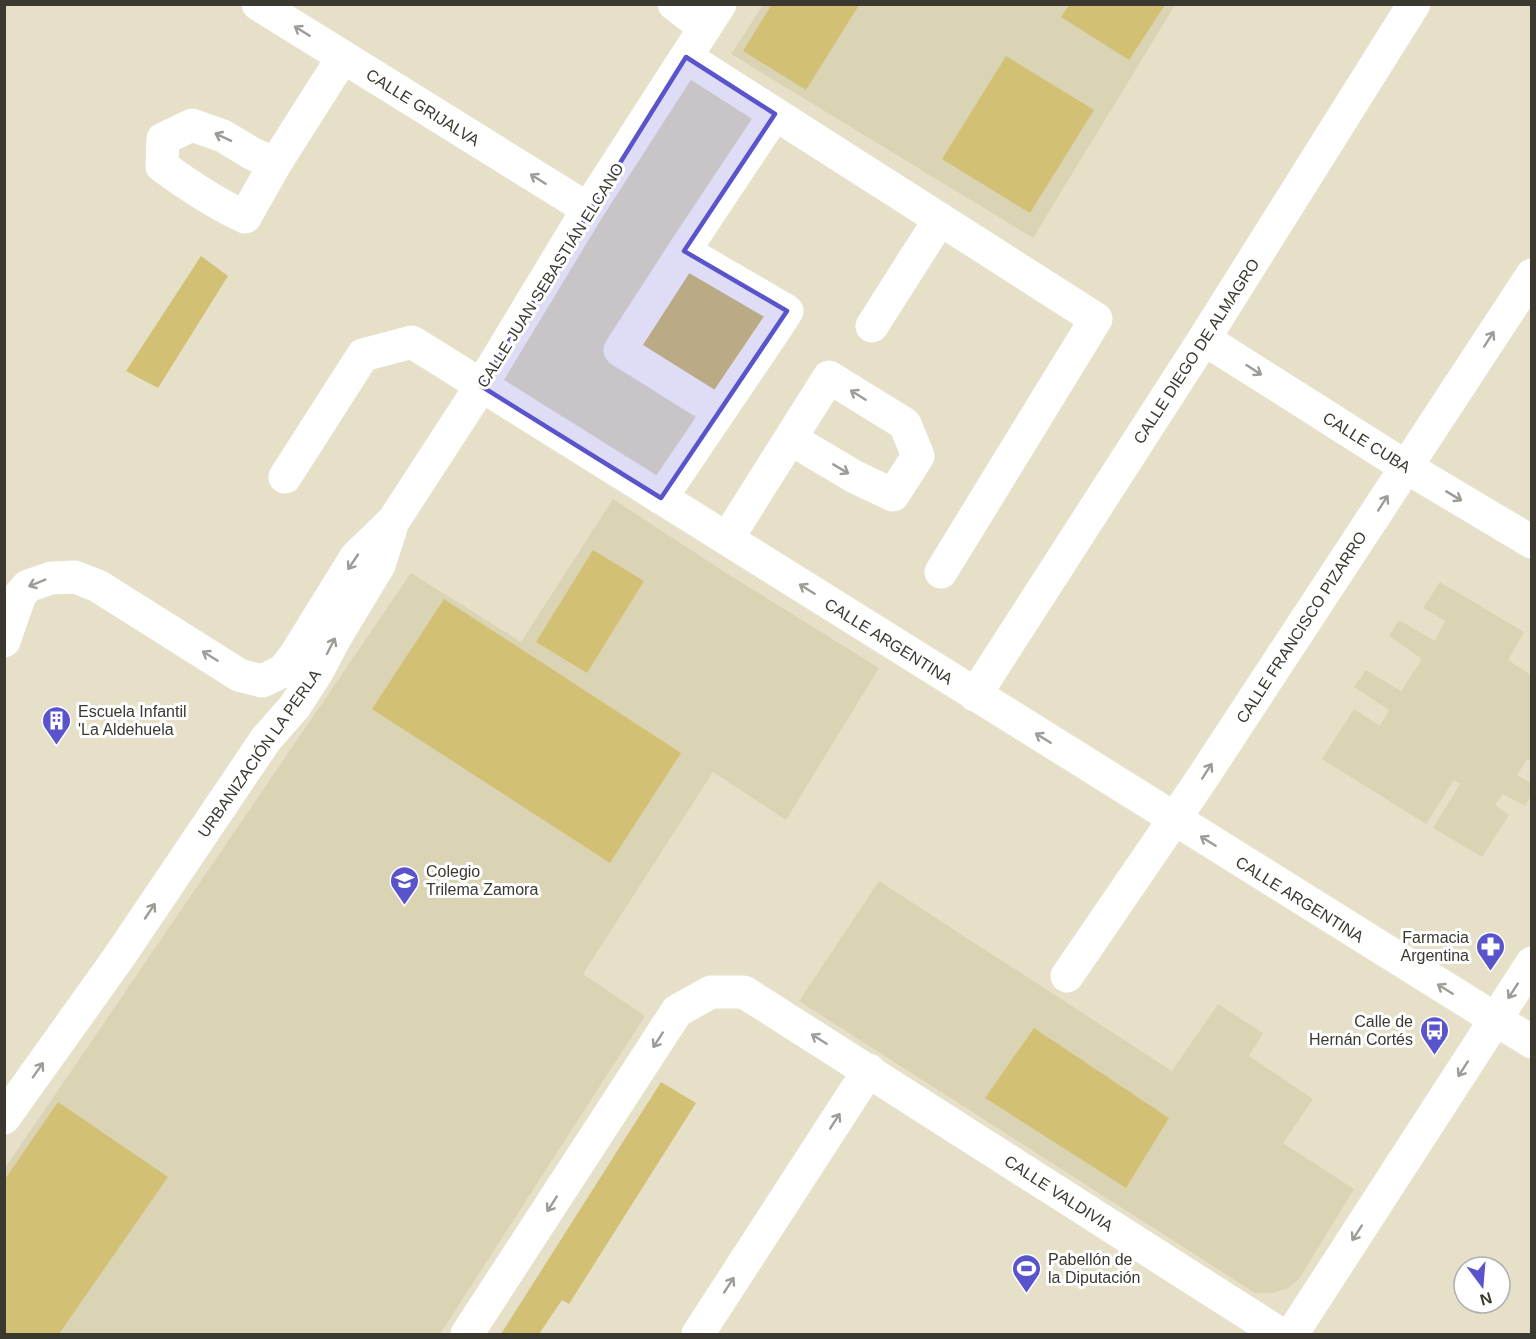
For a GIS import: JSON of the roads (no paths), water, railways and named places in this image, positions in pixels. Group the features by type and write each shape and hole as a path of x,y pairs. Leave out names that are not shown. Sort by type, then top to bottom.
{"street":[{"name":"CALLE GRIJALVA","path":"258,4 588,209"},
{"name":"CALLE JUAN SEBASTIÁN ELCANO","path":"393,520 482,386 588,209 712,16 674,4"},
{"name":"CALLE DIEGO DE ALMAGRO","path":"975,695 1204,339 1414,4"},
{"path":"275,164 344,57"},
{"path":"686,57 1096,319 942,572"},
{"path":"719,412 620,350 775,114"},
{"path":"872,326 940,219"},
{"path":"661,498 788,311 684,251"},
{"name":"CALLE FRANCISCO PIZARRO","path":"1066,976 1174,820 1532,275"},
{"name":"CALLE CUBA","path":"1204,339 1406,467 1532,542"},
{"name":"CALLE ARGENTINA","path":"285,477 363,355 412,342 1532,1042"},
{"path":"727,539 791,439"},
{"name":"URBANIZACIÓN LA PERLA","path":"4,641 20,596 28,586 51,578 75,577 98,586 239,675 262,681 283,671 356,557 393,520"},
{"name":"URBANIZACIÓN LA PERLA","path":"4,1118 119,957 266,739 295,706 379,565 393,520"},
{"path":"1292,1335 1532,963"},
{"name":"CALLE VALDIVIA","path":"467,1335 677,1011 711,993 744,992 1280,1335"},
{"path":"698,1335 869,1070"}],"place":[{"name":"Escuela Infantil 'La Aldehuela","path":"57,746"},
{"name":"Colegio Trilema Zamora","path":"405,906"},
{"name":"Farmacia Argentina","path":"1490,972"},
{"name":"Calle de Hernán Cortés","path":"1434,1056"},
{"name":"Pabellón de la Diputación","path":"1027,1294"}]}
